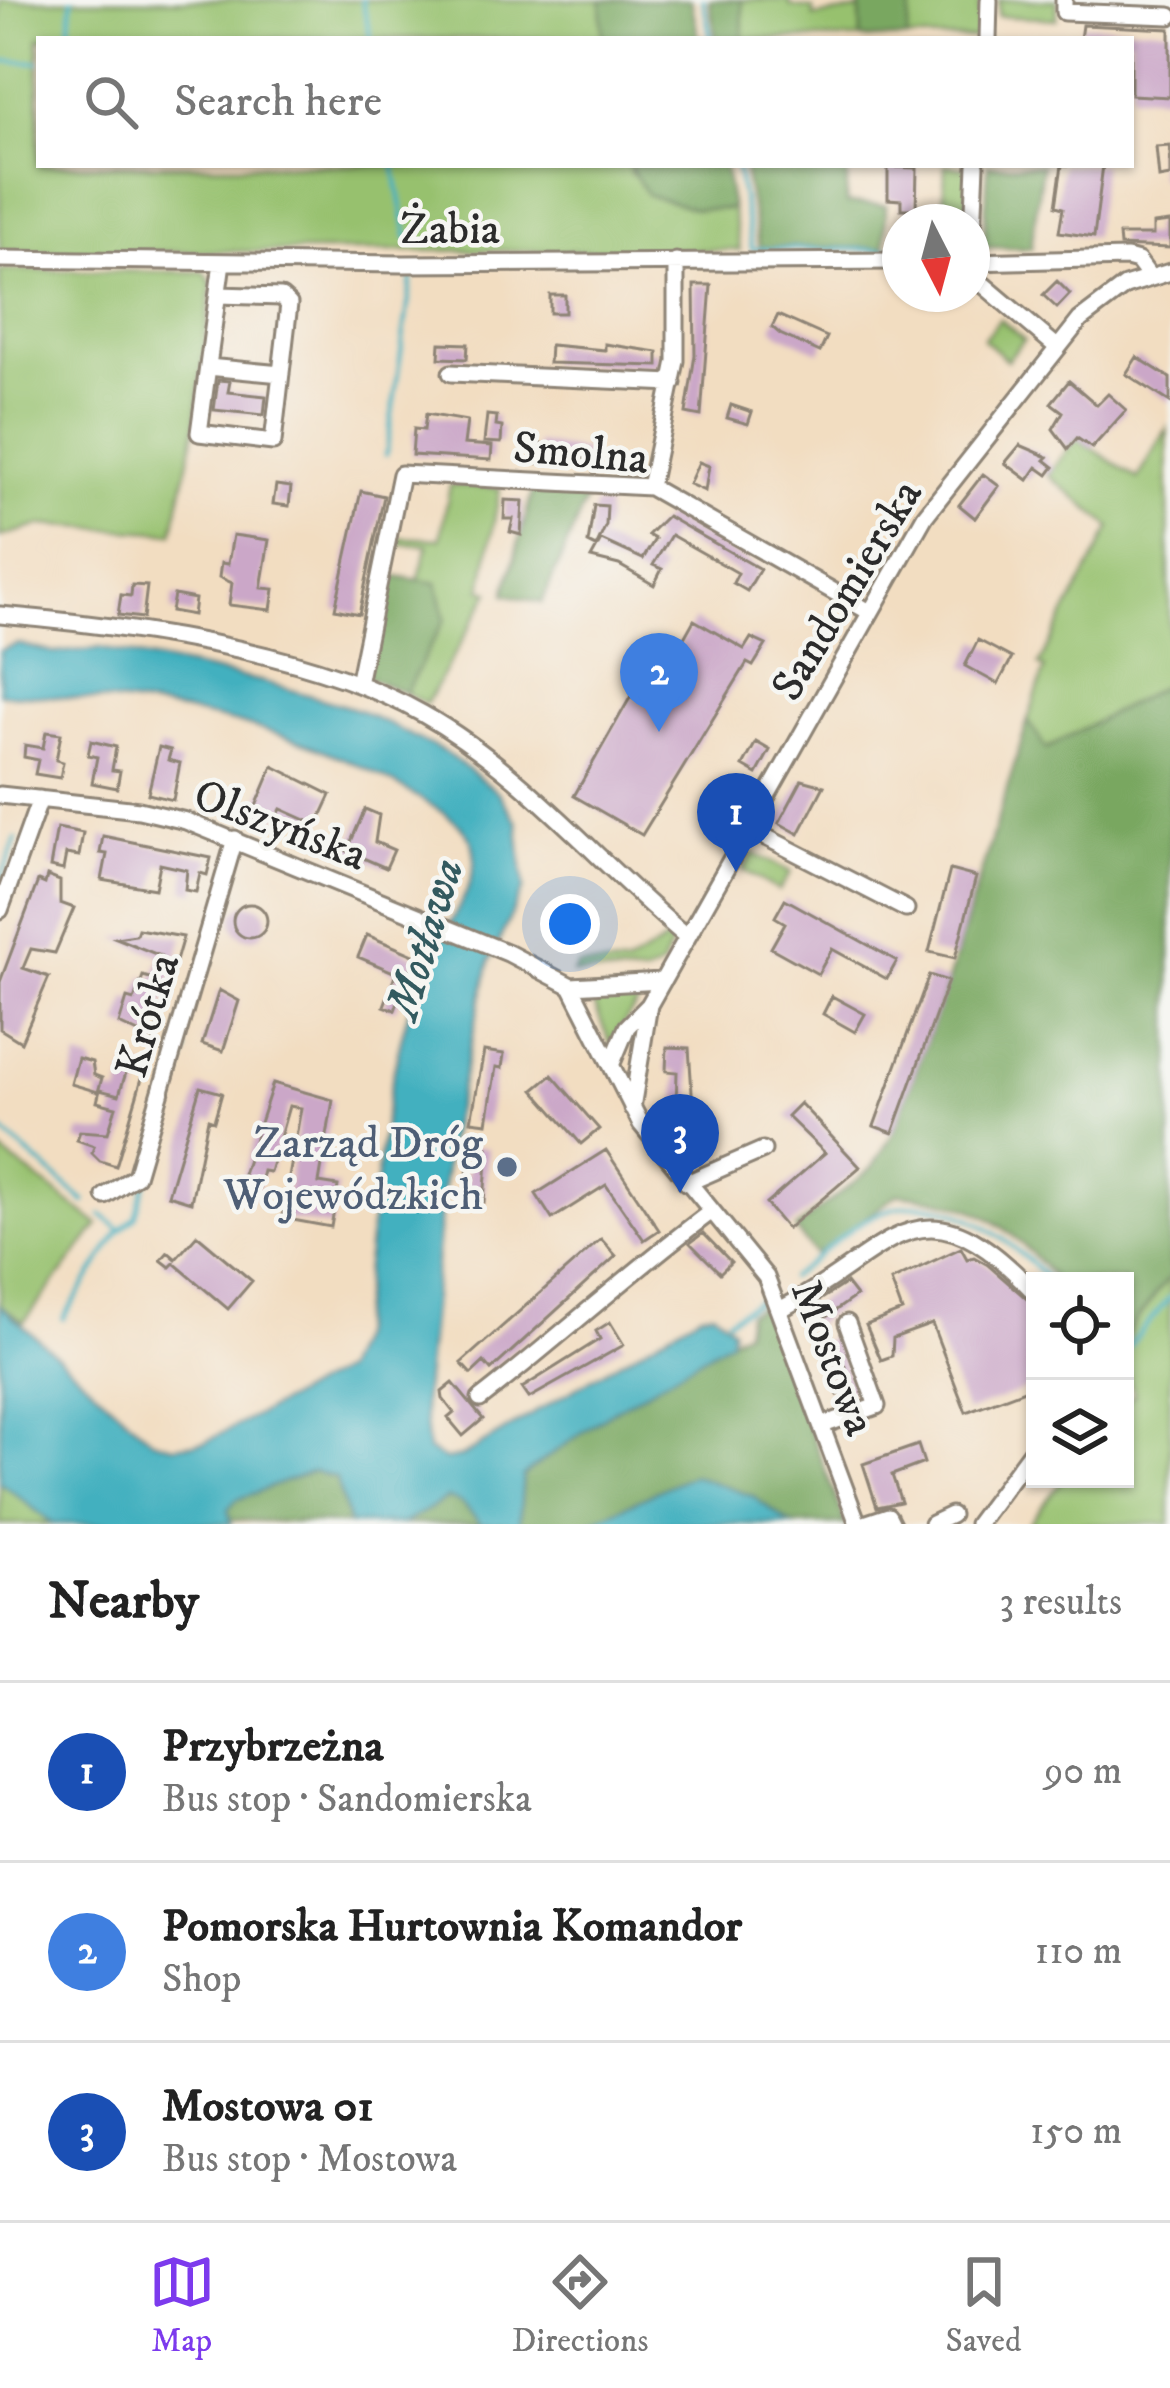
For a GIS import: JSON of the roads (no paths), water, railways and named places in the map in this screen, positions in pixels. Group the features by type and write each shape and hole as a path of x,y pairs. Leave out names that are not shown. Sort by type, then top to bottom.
{"street":[{"path":"988,36 989,0"},
{"path":"1064,0 1064,12 1170,16"},
{"path":"974,204 976,168"},
{"path":"990,260 1127,258 1138,261 1149,276"},
{"name":"Żabia","path":"0,259 882,261"},
{"path":"650,487 673,383 676,261"},
{"path":"218,295 281,297 289,304 273,442 199,433 222,262"},
{"name":"Sandomierska","path":"632,1108 649,1006 925,516 1101,299 1149,276 1170,272"},
{"path":"990,290 1058,348"},
{"path":"208,367 281,374"},
{"path":"451,373 673,383"},
{"name":"Smolna","path":"358,684 401,474 650,487 868,611"},
{"path":"0,615 180,639 358,684 426,715 510,776 687,937"},
{"name":"Olszyńska","path":"0,795 139,810 235,839 508,953 571,986"},
{"path":"0,910 40,799"},
{"path":"748,828 906,909"},
{"name":"Krótka","path":"110,1190 136,1176 235,839"},
{"path":"571,986 662,981"},
{"name":"Mostowa","path":"571,986 632,1108 766,1277 861,1524"},
{"name":"Sandomierska","path":"612,1063 626,1027 649,1006"},
{"path":"687,1183 763,1150"},
{"path":"480,1399 572,1328 610,1286 712,1211"},
{"path":"781,1309 875,1245 910,1232 935,1230 994,1249 1026,1283"},
{"path":"823,1425 878,1406 847,1322"},
{"path":"977,1524 1026,1459"},
{"path":"932,1524 951,1515"},
{"path":"861,1524 888,1516 892,1524"}],"water":[{"path":"18,644 54,653 100,648 264,682 359,710 446,753 498,792 518,823 524,888 490,960 447,1147 423,1404 428,1450 445,1460 461,1457 701,1313 714,1311 732,1328 730,1340 605,1416 523,1475 519,1524 481,1524 462,1503 448,1498 402,1524 349,1524 336,1478 313,1471 236,1500 228,1509 231,1524 53,1524 0,1482 0,1305 152,1440 173,1446 205,1442 342,1371 357,1336 379,1158 404,1027 424,968 464,897 474,862 470,838 450,818 371,771 321,749 217,718 164,708 0,694 0,650"},
{"path":"692,1475 752,1496 791,1524 586,1524"}],"waterway":[{"path":"69,36 72,0"},
{"path":"362,0 370,36"},
{"path":"703,0 710,36"},
{"path":"0,61 36,62"},
{"path":"395,168 408,240"},
{"path":"737,168 752,249 882,250"},
{"path":"386,455 412,278"},
{"path":"0,882 16,839"},
{"path":"63,1319 118,1233 135,1217 187,1051"},
{"path":"0,1129 85,1202"},
{"path":"790,1278 871,1217 921,1205 969,1218 1039,1272"},
{"path":"102,1215 121,1230"},
{"path":"1134,1340 1170,1297"},
{"path":"728,1319 762,1298"}],"place":[{"name":"Pomorska Hurtownia Komandor","path":"659,732"},
{"name":"Przybrzeżna","path":"736,872"},
{"name":"Zarząd Dróg Wojewódzkich","path":"507,1167"},
{"name":"Mostowa 01","path":"680,1193"}],"water label":[{"name":"Motława","path":"423,938"}]}
